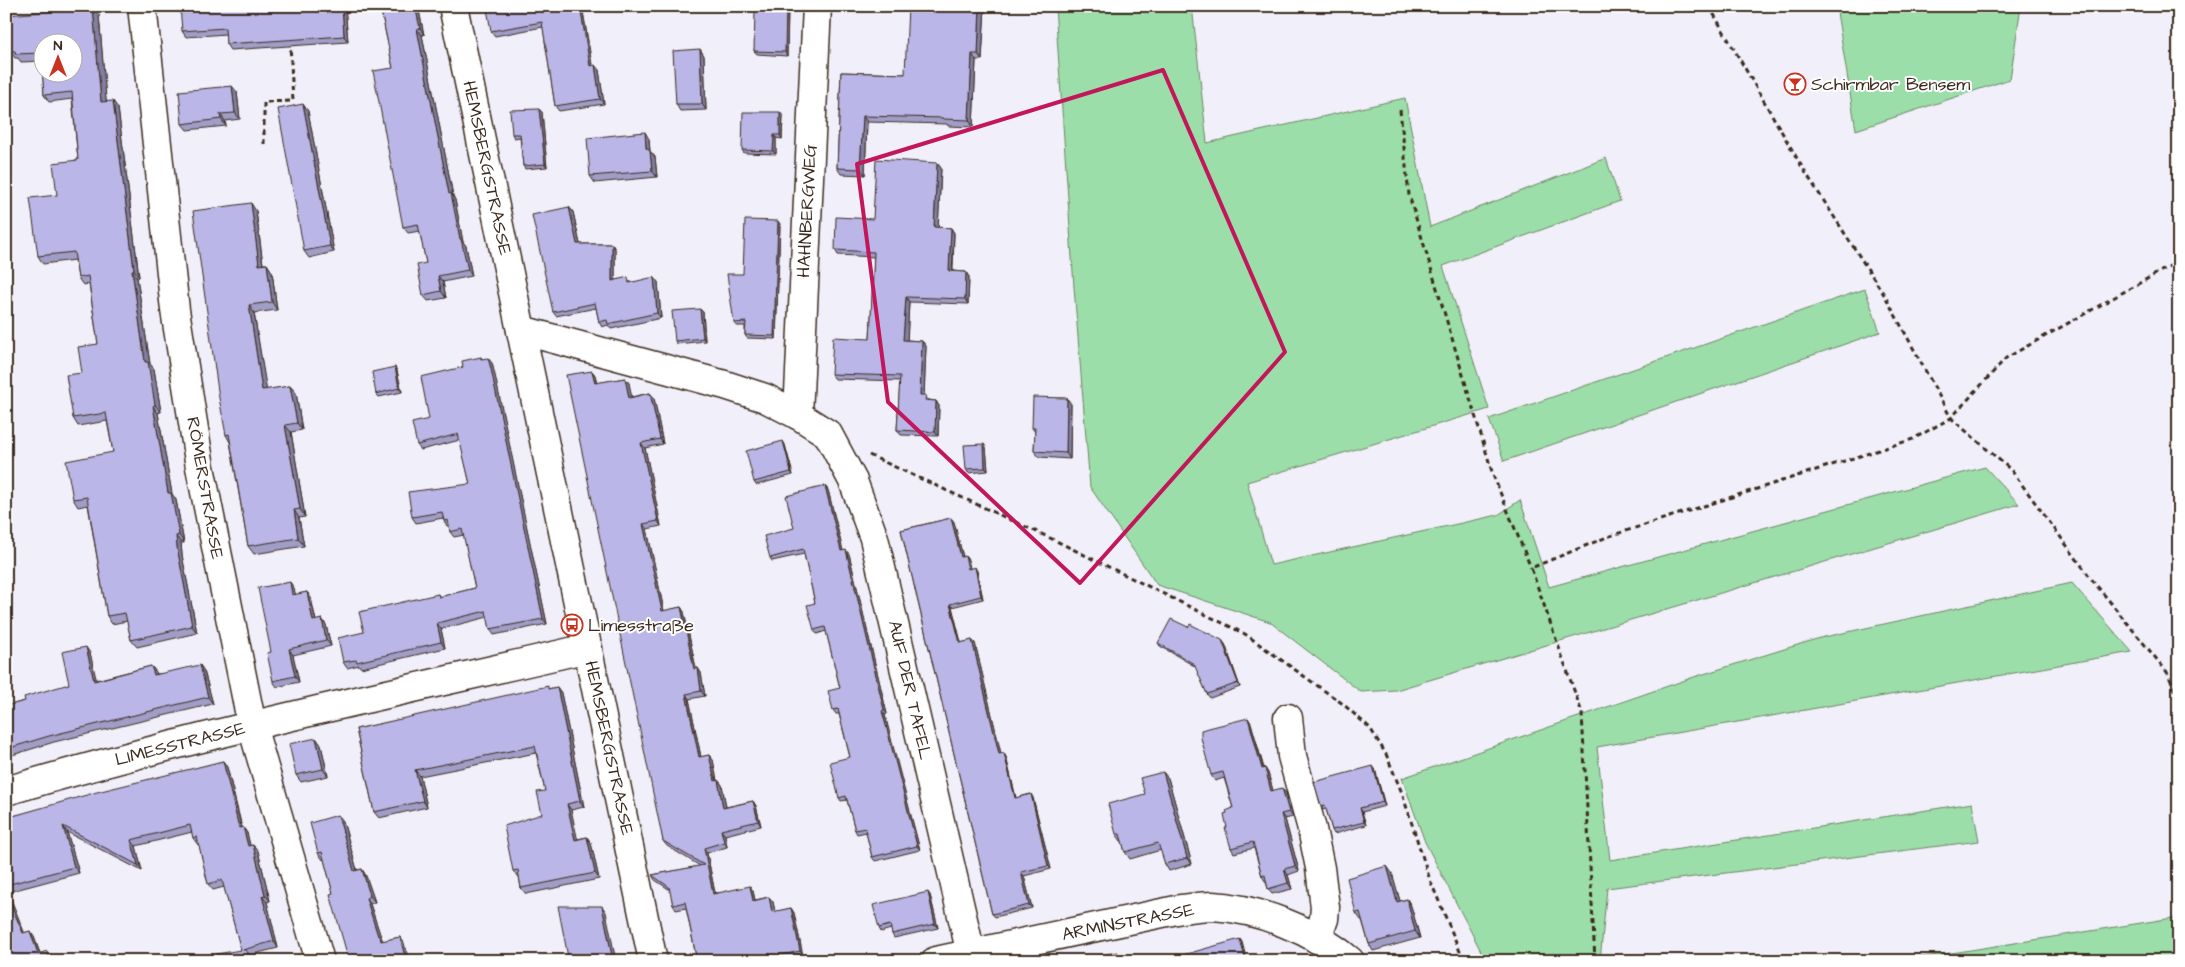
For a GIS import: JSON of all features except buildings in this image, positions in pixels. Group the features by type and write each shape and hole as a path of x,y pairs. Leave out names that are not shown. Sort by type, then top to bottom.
{"street":[{"name":"RÖMERSTRASSE","path":"142,6 175,310 200,467 252,726 320,961"},
{"name":"HEMSBERGSTRASSE","path":"453,6 653,961"},
{"name":"HAHNBERGWEG","path":"798,415 817,6"},
{"path":"521,330 726,385 764,398 798,415 828,434"},
{"name":"AUF DER TAFEL","path":"828,434 853,481 874,538 971,954"},
{"name":"LIMESSTRASSE","path":"6,791 79,769 252,726 588,648"},
{"path":"1288,718 1292,756 1312,829 1320,868 1325,907 1324,919 1317,939"},
{"name":"ARMINSTRASSE","path":"936,961 1181,909 1211,906 1242,910 1273,918 1317,939 1350,961"}],"path":[{"path":"1709,6 1802,167 1885,296 1951,418 2011,470 2092,581 2167,672 2179,699"},
{"path":"264,144 264,102 294,101 289,35"},
{"path":"1400,110 1409,195 1493,475 1531,568 1582,713 1596,961"},
{"path":"1531,568 1607,537 1913,439 1951,418 2006,358 2179,261"},
{"path":"828,434 888,464 1057,542 1245,634 1343,704 1370,728 1386,754 1402,793 1430,880 1464,961"}],"highlighted area":[{"path":"1163,70 1285,352 1080,583 888,402 857,164"}],"green space":[{"path":"1055,6 1192,6 1207,143 1405,98 1430,227 1606,158 1620,201 1443,266 1489,409 1247,482 1271,565 1498,515 1520,500 1549,587 1985,467 2019,504 1396,690 1361,692 1270,622 1157,585 1090,487"},
{"path":"1836,6 2021,6 2010,79 1856,130"},
{"path":"1865,289 1880,332 1504,461 1489,419"},
{"path":"2072,583 2132,652 1597,747 1610,860 1972,803 1979,841 1607,888 1600,961 1486,961 1425,842 1402,778 1694,677 1820,638"},
{"path":"2179,917 2179,961 1882,961 1939,955"}],"place":[{"name":"Schirmbar Bensem","path":"1795,84"},
{"name":"Limesstraße","path":"572,625"}]}
